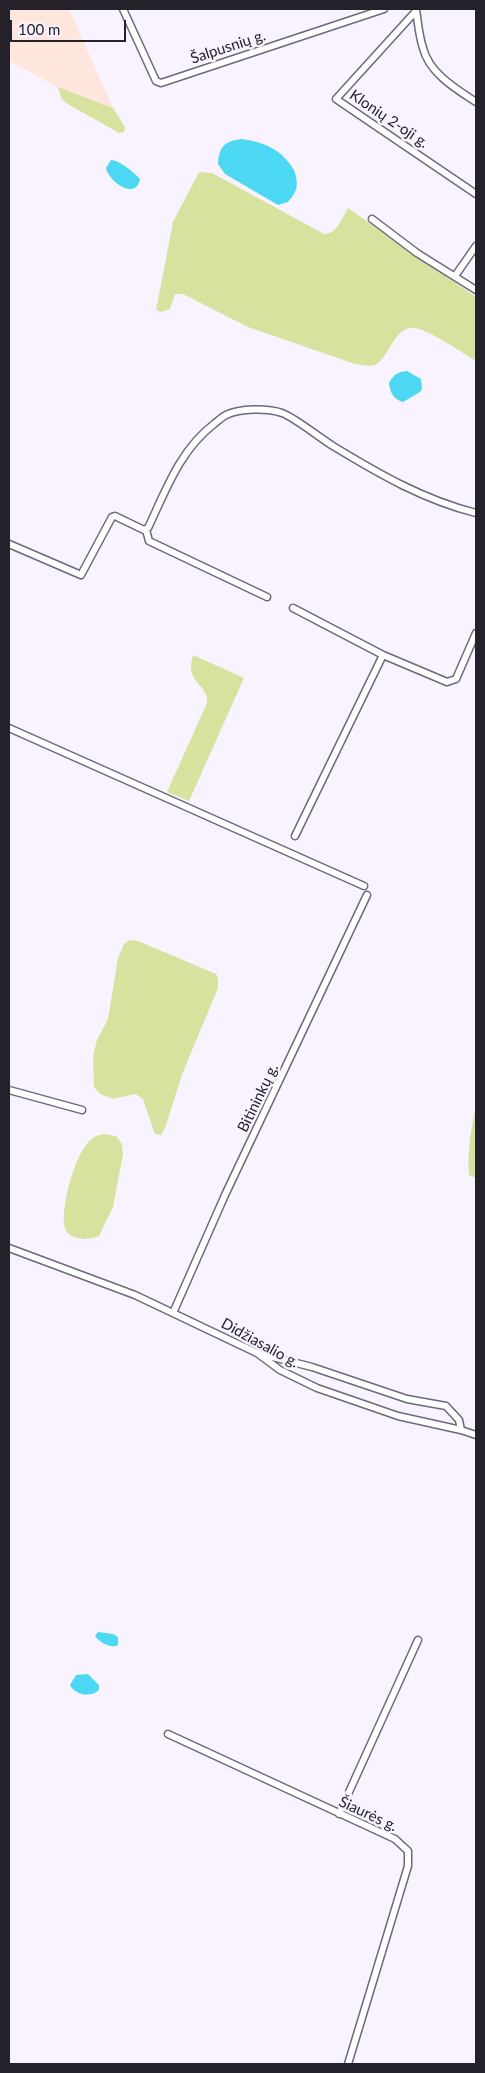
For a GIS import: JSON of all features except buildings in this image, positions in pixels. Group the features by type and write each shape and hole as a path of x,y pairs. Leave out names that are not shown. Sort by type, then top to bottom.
{"street":[{"name":"Šalpusnių g.","path":"123,9 156,81 161,83 384,9"},
{"path":"416,10 423,50 430,64 438,74 476,102"},
{"name":"Klonių 2-oji g.","path":"416,10 336,98 476,194"},
{"path":"372,219 417,253 476,290"},
{"path":"455,276 476,246"},
{"path":"267,597 149,541 146,530 174,470 205,431 227,415 252,409 284,413 355,460 402,486 446,505 476,513"},
{"path":"9,544 81,575 112,517 115,516 146,530"},
{"path":"293,608 382,655 447,682 456,679 476,634"},
{"path":"295,836 382,655"},
{"path":"9,728 364,886"},
{"name":"Bitininkų g.","path":"173,1313 225,1195 367,895"},
{"path":"9,1090 82,1110"},
{"name":"Didžiasalio g.","path":"9,1248 135,1294 257,1353 280,1370 317,1388 398,1416 476,1435"},
{"path":"257,1353 312,1366 407,1400 446,1406 459,1420 461,1430"},
{"path":"339,1814 418,1640"},
{"name":"Šiaurės g.","path":"168,1734 396,1840 405,1846 408,1851 410,1859 348,2064"}],"shaded area":[{"path":"9,9 69,9 113,108 58,87 9,61"}],"green space":[{"path":"58,87 113,108 125,127 124,132 119,133 66,103 61,98"},
{"path":"199,172 212,173 324,234 336,228 348,208 476,297 476,361 440,339 419,329 411,328 399,334 376,365 367,366 355,364 248,327 183,294 175,294 170,309 162,312 156,310 173,222"},
{"path":"193,655 244,678 189,801 167,792 207,703 205,693 191,672"},
{"path":"130,940 138,941 216,974 218,979 218,988 183,1072 161,1135 155,1134 143,1099 136,1094 113,1099 100,1094 94,1087 93,1056 97,1040 108,1019 118,958 124,944"},
{"path":"476,1106 476,1178 469,1175 469,1157"},
{"path":"103,1134 116,1136 122,1144 123,1154 113,1207 99,1236 89,1239 73,1237 66,1230 64,1224 65,1204 71,1178 75,1165 87,1144 96,1136"}],"water":[{"path":"242,139 272,148 289,163 295,172 297,185 295,193 288,202 278,205 225,174 218,164 220,153 227,143"},
{"path":"111,160 122,164 138,176 140,179 138,185 133,189 128,189 112,179 106,168"},
{"path":"407,371 421,379 422,389 403,402 393,395 389,383 396,374"},
{"path":"98,1632 113,1634 118,1637 118,1645 112,1646 102,1643 95,1636"},
{"path":"88,1674 99,1685 99,1690 88,1695 79,1693 72,1688 70,1685 76,1675"}]}
